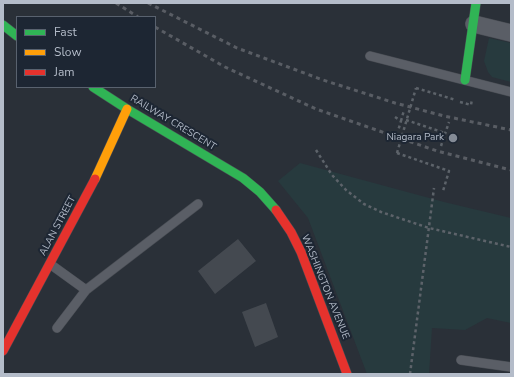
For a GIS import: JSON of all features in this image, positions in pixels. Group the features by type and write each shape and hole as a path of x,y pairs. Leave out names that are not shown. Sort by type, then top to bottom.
{"main road":[{"path":"465,80 476,3"},
{"path":"3,25 16,35"},
{"name":"RAILWAY CRESCENT","path":"95,88 243,178"},
{"name":"ALAN STREET","path":"3,351 91,187 127,109"},
{"name":"WASHINGTON AVENUE","path":"243,178 260,192 276,210 291,232 301,252 347,374"}],"street":[{"path":"474,24 511,33"}],"lane":[{"path":"370,56 511,92"},
{"path":"57,328 86,290 198,204"},
{"path":"50,264 86,290"},
{"path":"461,360 511,367"}],"path":[{"path":"443,191 449,171 397,153 416,88 471,105"},
{"path":"398,132 404,110"},
{"path":"395,117 401,121"},
{"path":"406,120 445,133"},
{"path":"441,146 449,122"},
{"path":"316,150 332,175 346,190 364,204 381,212 429,228 511,247"},
{"path":"410,374 434,188"}],"green space":[{"path":"489,38 511,43 511,82 492,77 488,72 484,61"},
{"path":"300,163 444,202 511,218 511,323 487,318 465,330 432,328 429,374 367,374 308,218 278,181"}],"building":[{"path":"238,239 256,261 215,294 198,271"},
{"path":"266,303 278,337 255,347 242,312"}],"railway":[{"path":"116,3 136,16"},
{"path":"148,3 237,48 323,80 395,103 444,116 511,130"},
{"path":"156,28 225,67 316,109 437,151 511,170"}],"traffic: fast":[{"path":"465,80 476,3"},
{"path":"3,25 16,35"},
{"path":"95,88 243,178 260,192 276,210"}],"traffic: slow":[{"path":"95,179 127,109"}],"traffic: jam":[{"path":"3,351 95,179"},
{"path":"276,210 291,232 301,252 347,374"}],"place":[{"name":"Niagara Park","path":"453,138"}]}
